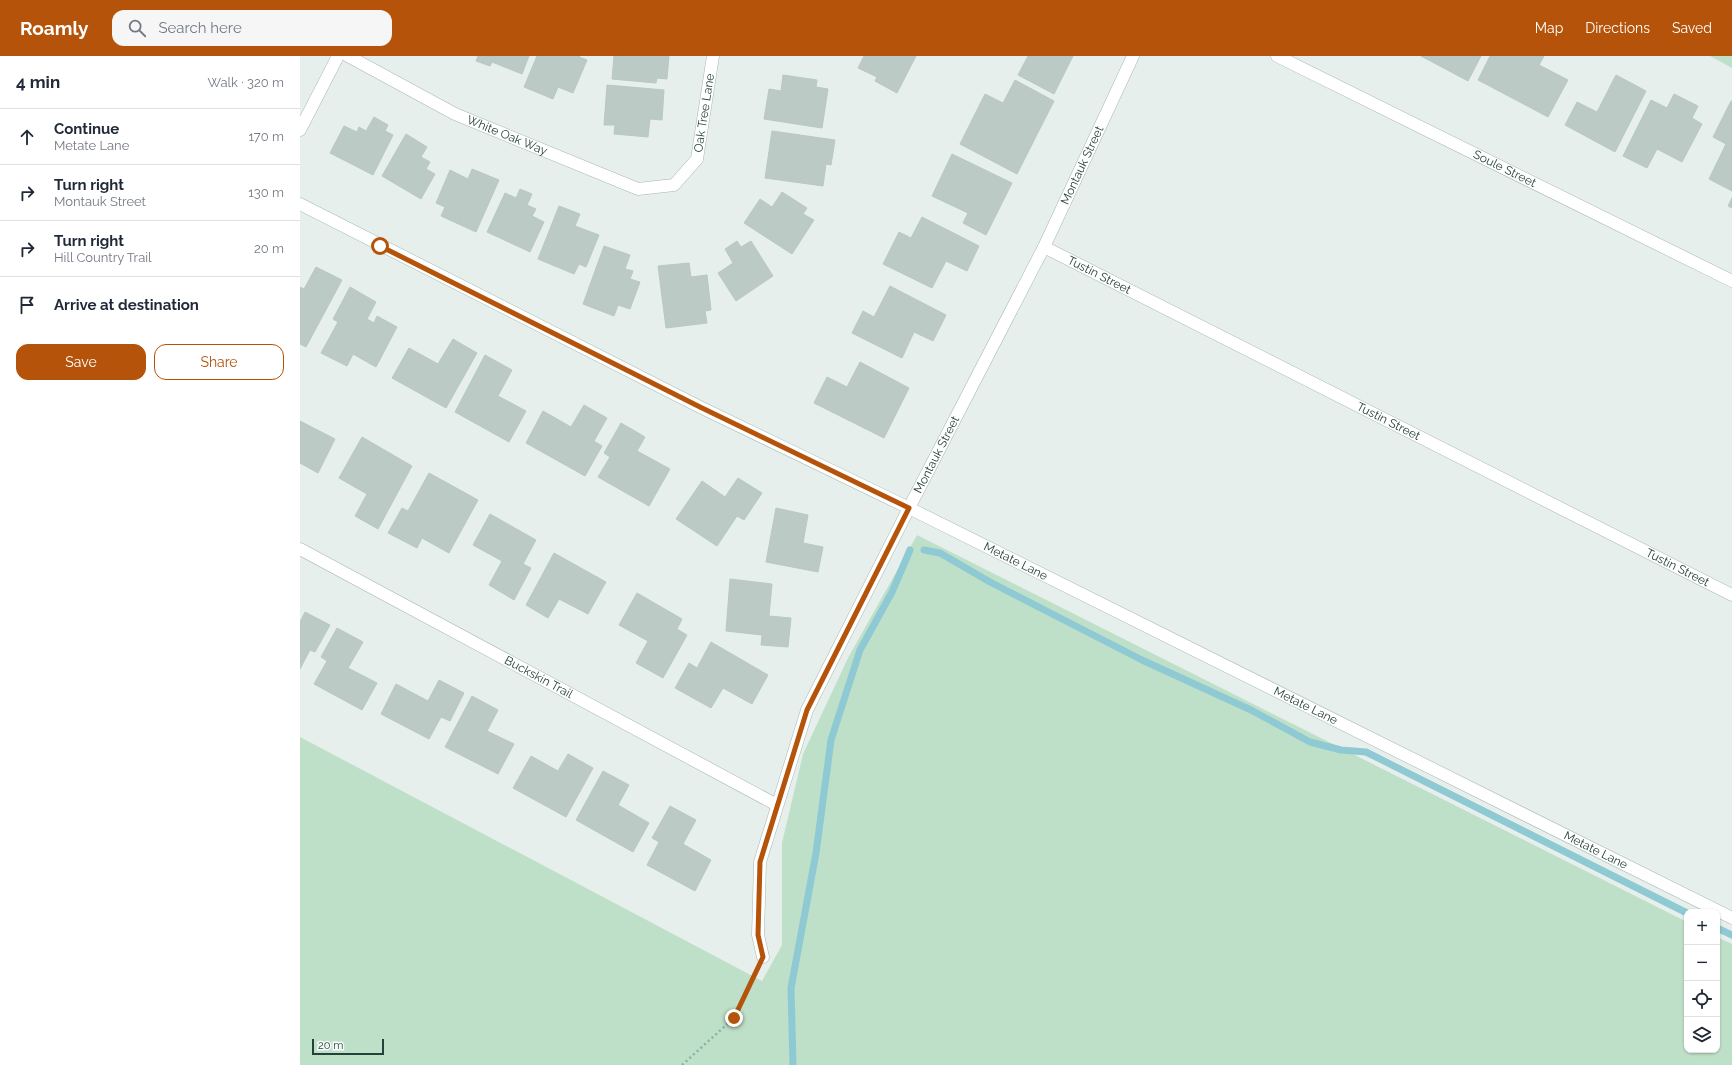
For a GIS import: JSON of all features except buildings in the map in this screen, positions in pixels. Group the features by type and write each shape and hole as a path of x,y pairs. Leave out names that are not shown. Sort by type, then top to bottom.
{"street":[{"path":"300,130 338,56"},
{"name":"White Oak Way","path":"348,56 455,114 638,189 674,185"},
{"name":"Oak Tree Lane","path":"674,185 697,159 713,56"},
{"name":"Montauk Street","path":"763,957 758,935 760,862 807,710 909,508 1044,247 1133,56"},
{"name":"Soule Street","path":"1277,56 1732,281"},
{"name":"Metate Lane","path":"300,204 380,246 700,407 909,508 1732,918"},
{"name":"Tustin Street","path":"1044,247 1732,596"},
{"name":"Buckskin Trail","path":"300,549 777,805"}],"path":[{"path":"682,1065 734,1018 763,957"}],"green space":[{"path":"1710,56 1732,56 1732,68"},
{"path":"917,535 1684,920 1684,1053 1720,1053 1720,938 1732,944 1732,1065 300,1065 300,737 762,981 782,945 782,843 803,754 848,658"}],"waterway":[{"path":"793,1065 791,988 816,853 831,740 860,650 892,592 910,550"},
{"path":"924,550 940,553 990,582 1142,660 1251,710 1310,742 1341,750 1366,752 1684,911"},
{"path":"1720,929 1732,935"}],"route":[{"path":"380,246 700,407 909,508 807,710 760,862 758,935 763,957 734,1018"}]}
